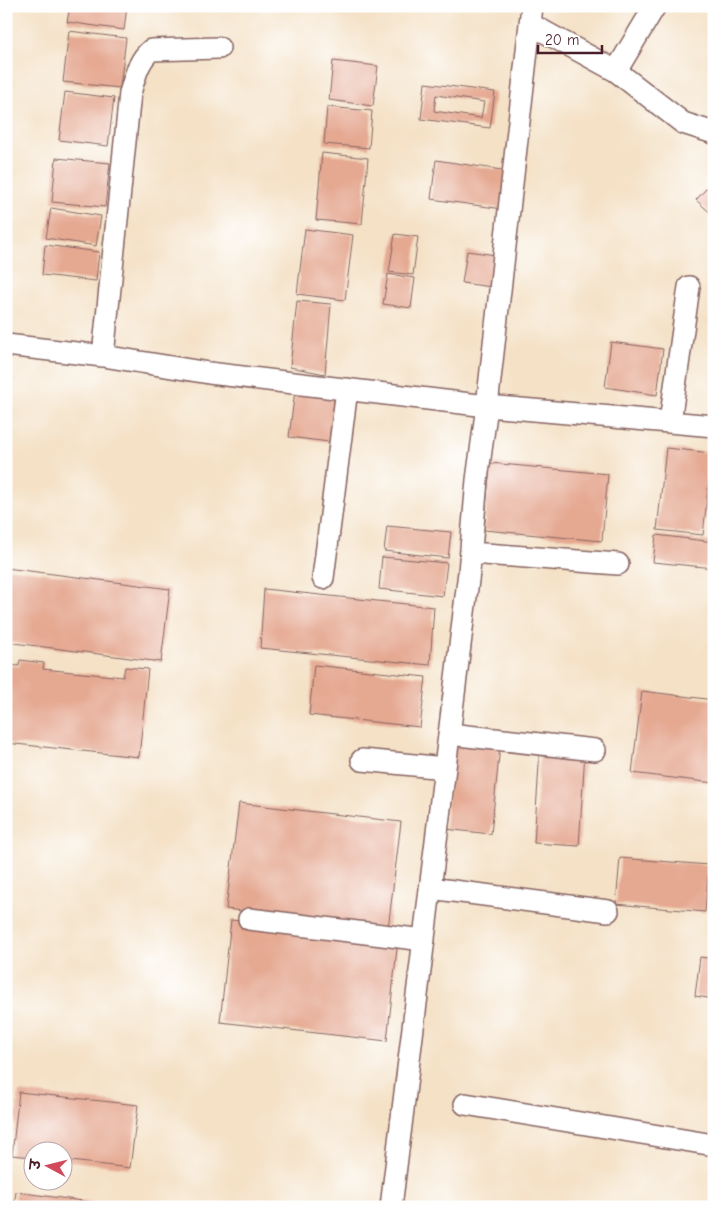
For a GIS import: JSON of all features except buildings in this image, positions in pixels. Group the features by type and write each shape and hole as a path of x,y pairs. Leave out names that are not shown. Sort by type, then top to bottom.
{"street":[{"path":"616,72 655,6"},
{"path":"391,1207 471,552 477,480 531,15 616,72 684,123 714,133"},
{"path":"103,356 130,93 139,66 144,56 151,50 219,48"},
{"path":"670,422 689,286"},
{"path":"6,345 103,356 209,373 347,390 487,406 714,426"},
{"path":"323,578 347,390"},
{"path":"471,552 618,564"},
{"path":"449,734 596,750"},
{"path":"362,760 445,768"},
{"path":"430,888 608,911"},
{"path":"249,919 424,940"},
{"path":"465,1104 714,1145"}]}
